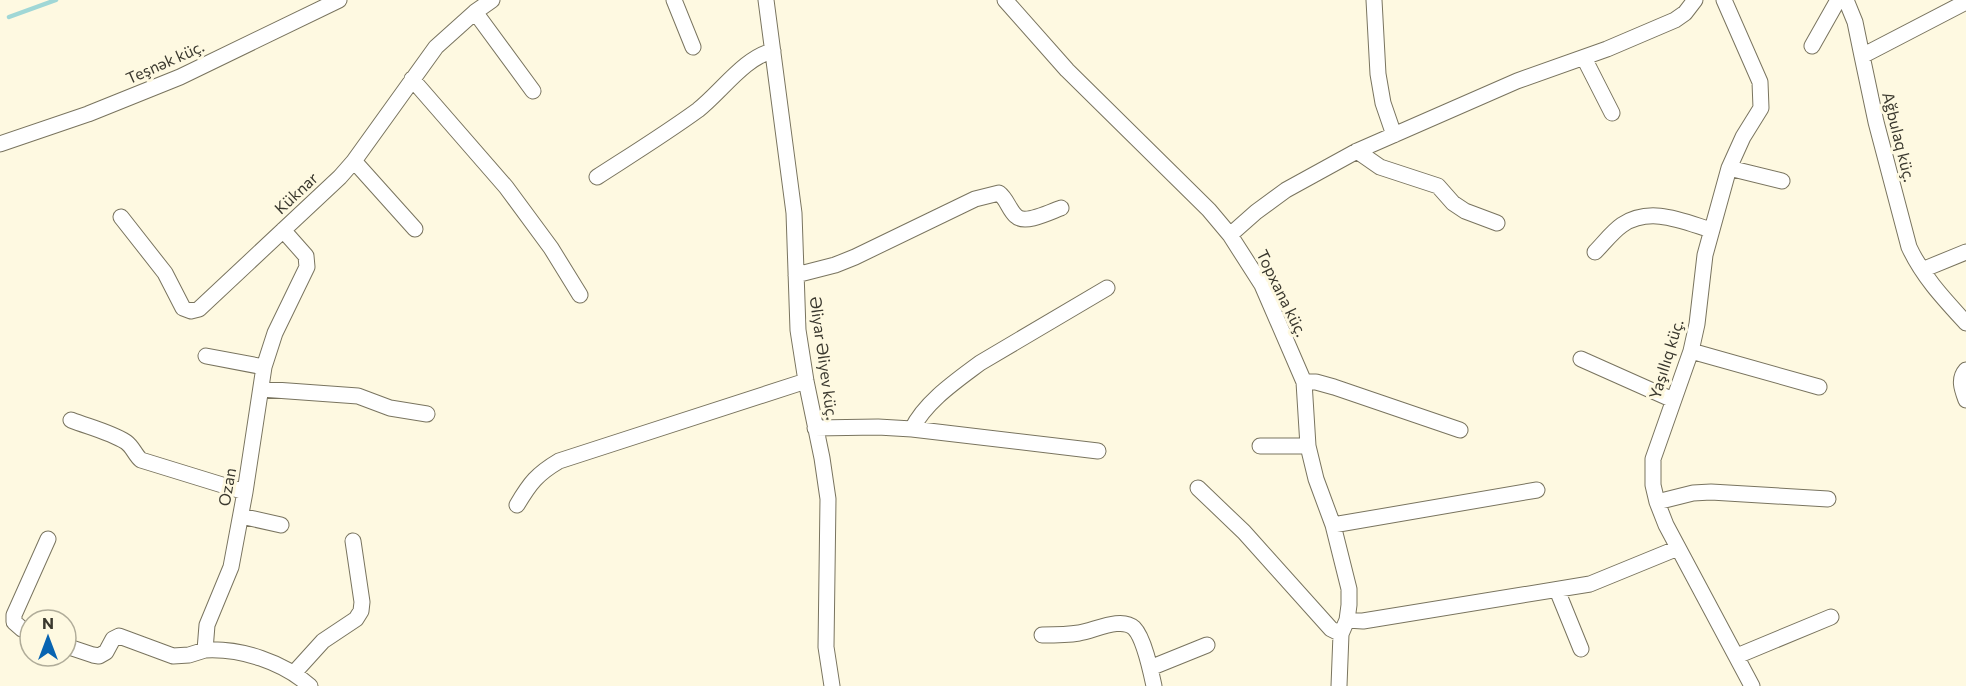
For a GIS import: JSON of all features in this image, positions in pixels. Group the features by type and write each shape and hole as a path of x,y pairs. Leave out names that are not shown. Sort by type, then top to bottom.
{"street":[{"name":"Teşnək küç.","path":"0,144 88,114 180,77 339,0"},
{"name":"Küknar","path":"121,217 165,273 183,308 191,311 199,309 326,191 354,161 436,47 492,0"},
{"path":"674,0 693,47"},
{"name":"Əliyar Əliyev küç.","path":"766,0 794,213 798,330 828,499 826,647 832,686"},
{"name":"Topxana küç.","path":"1005,0 1067,69 1209,210 1230,234 1262,285 1304,382 1308,446 1316,479 1333,525 1349,590 1339,686"},
{"path":"1374,0 1378,74 1383,103 1394,135"},
{"path":"1230,234 1286,190 1357,151 1507,85 1584,58 1675,20 1685,13 1695,0"},
{"name":"Yaşıllıq küç.","path":"1724,0 1760,82 1761,108 1743,137 1729,168 1711,230 1691,351 1653,459 1653,485 1657,502 1678,548 1752,686"},
{"path":"1812,46 1838,0"},
{"name":"Ağbulaq küç.","path":"1846,0 1855,22 1876,122 1909,248 1936,290 1966,323"},
{"path":"1862,56 1966,2"},
{"path":"476,12 533,91"},
{"path":"597,177 697,110 715,96 753,58 764,52 773,51"},
{"path":"1584,58 1612,113"},
{"path":"412,80 506,187 551,248 580,295"},
{"path":"1357,151 1380,167 1438,186 1465,211 1497,223"},
{"path":"354,161 415,229"},
{"path":"1729,168 1782,181"},
{"path":"796,275 835,265 855,257 975,199 991,194 999,193 1005,198 1016,216 1022,219 1036,217 1061,208"},
{"path":"1595,252 1620,226 1635,218 1649,215 1666,216 1711,230"},
{"name":"Ozan","path":"205,650 207,625 231,567 264,367 275,333 307,267 306,256 283,230"},
{"path":"1922,270 1966,252"},
{"path":"912,429 922,412 962,376 1107,288"},
{"path":"1691,351 1820,387"},
{"path":"206,356 264,367"},
{"path":"1581,359 1673,400"},
{"path":"1966,370 1961,380 1966,400"},
{"path":"517,505 530,483 543,471 560,461 806,381"},
{"path":"1304,382 1316,382 1334,387 1460,430"},
{"path":"261,389 358,396 390,408 427,414"},
{"path":"71,420 120,438 129,444 141,460 245,492"},
{"path":"815,428 912,429 1098,452"},
{"path":"1260,446 1308,446"},
{"path":"1198,488 1244,532 1331,629 1363,621 1590,584 1678,548"},
{"path":"1333,525 1537,490"},
{"path":"1657,502 1692,493 1711,492 1828,499"},
{"path":"241,516 281,525"},
{"path":"18,626 14,622 14,615 48,538"},
{"path":"294,673 323,641 356,619 361,611 362,602 353,541"},
{"path":"1557,590 1581,649"},
{"path":"1737,656 1831,617"},
{"path":"1042,635 1079,633 1117,624 1127,624 1133,627 1138,635 1154,686"},
{"path":"78,649 99,656 106,652 113,639 119,636 173,656 218,649 256,657 294,673 310,686"},
{"path":"1150,668 1207,645"}],"waterway":[{"path":"9,17 56,0"}]}
